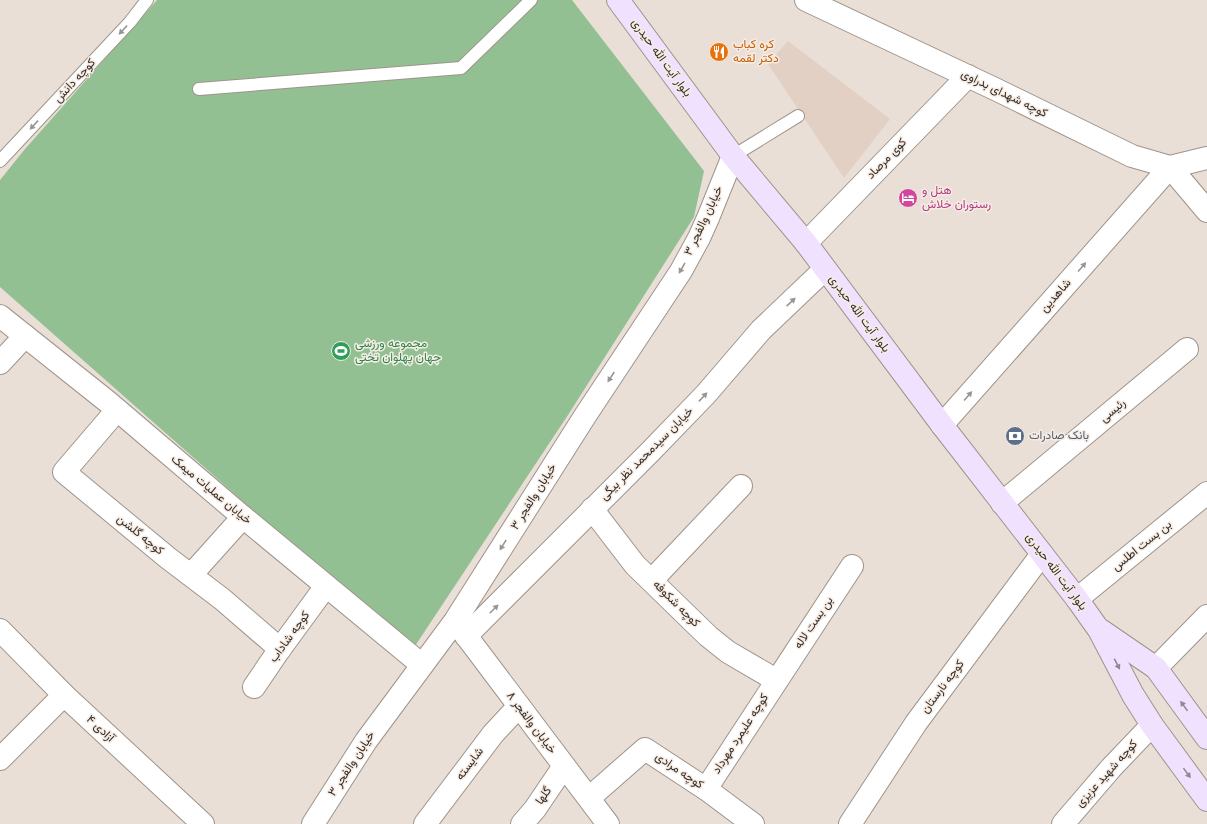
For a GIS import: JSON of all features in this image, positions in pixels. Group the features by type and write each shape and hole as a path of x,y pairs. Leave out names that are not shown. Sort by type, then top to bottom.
{"main road":[{"name":"بلوار آیت الله حیدری","path":"618,0 733,156 806,243 942,425 1077,599 1099,630 1133,695 1152,725 1207,800"},
{"name":"بلوار آیت الله حیدری","path":"1099,630 1156,668 1207,738"}],"street":[{"name":"کوچه شهدای بدراوی","path":"806,0 968,76 1132,156 1170,167 1207,158"},
{"name":"کوی مرصاد","path":"806,243 968,76"},
{"name":"خیابان والفجر ۳","path":"313,824 366,741 422,665 460,629 585,416 680,271 702,231 733,156"},
{"path":"1170,167 1207,212"},
{"name":"شاهدین","path":"942,425 1170,167"},
{"name":"خیابان سیدمحمد نظر بیگی","path":"460,629 569,535 592,509 706,394 761,330 826,269"},
{"name":"خیابان عملیات میمک","path":"0,316 117,410 243,518 422,665"},
{"path":"0,363 25,336"},
{"name":"رئیسی","path":"1002,502 1187,349"},
{"name":"کوچه گلشن","path":"117,410 64,472 222,599 280,649"},
{"path":"652,580 741,486"},
{"name":"بن بست اطلس","path":"1077,599 1207,493"},
{"name":"کوچه شکوفه","path":"592,509 635,565 718,645 743,662 776,680"},
{"path":"191,575 243,518"},
{"name":"کوچه نارستان","path":"850,824 916,724 1042,554"},
{"name":"بن بست لاله","path":"776,680 852,566"},
{"name":"کوچه شاداب","path":"254,687 326,586"},
{"path":"1156,668 1207,616"},
{"name":"خیابان والفجر ۸","path":"460,629 608,824"},
{"name":"آزادی ۴","path":"0,630 64,695 203,824"},
{"name":"کوچه علیمرد مهرداد","path":"706,789 776,680"},
{"path":"0,759 64,695"},
{"name":"شایسته","path":"425,824 493,734 519,706"},
{"name":"کوچه شهید عزیزی","path":"1063,824 1111,768 1152,725"},
{"name":"کوچه مرادی","path":"589,798 645,749 706,789 753,824"},
{"name":"گلها","path":"522,824 535,809 564,766"}],"lane":[{"name":"کوچه دانش","path":"0,161 130,22 147,0"},
{"path":"199,89 461,68 531,0"},
{"path":"733,156 798,116"}],"shaded area":[{"path":"788,41 890,119 844,178 768,64"}],"green space":[{"name":"مجموعه ورزشی جهان پهلوان تختی","path":"157,0 572,0 704,171 694,217 568,415 415,646 271,526 0,287 0,180 25,149"}],"place":[{"name":"کره کباب دکتر لقمه","path":"719,52"},
{"name":"هتل و رستوران خلاش","path":"908,198"},
{"name":"مجموعه ورزشی جهان پهلوان تختی","path":"341,351"},
{"name":"بانک صادرات","path":"1015,436"}]}
